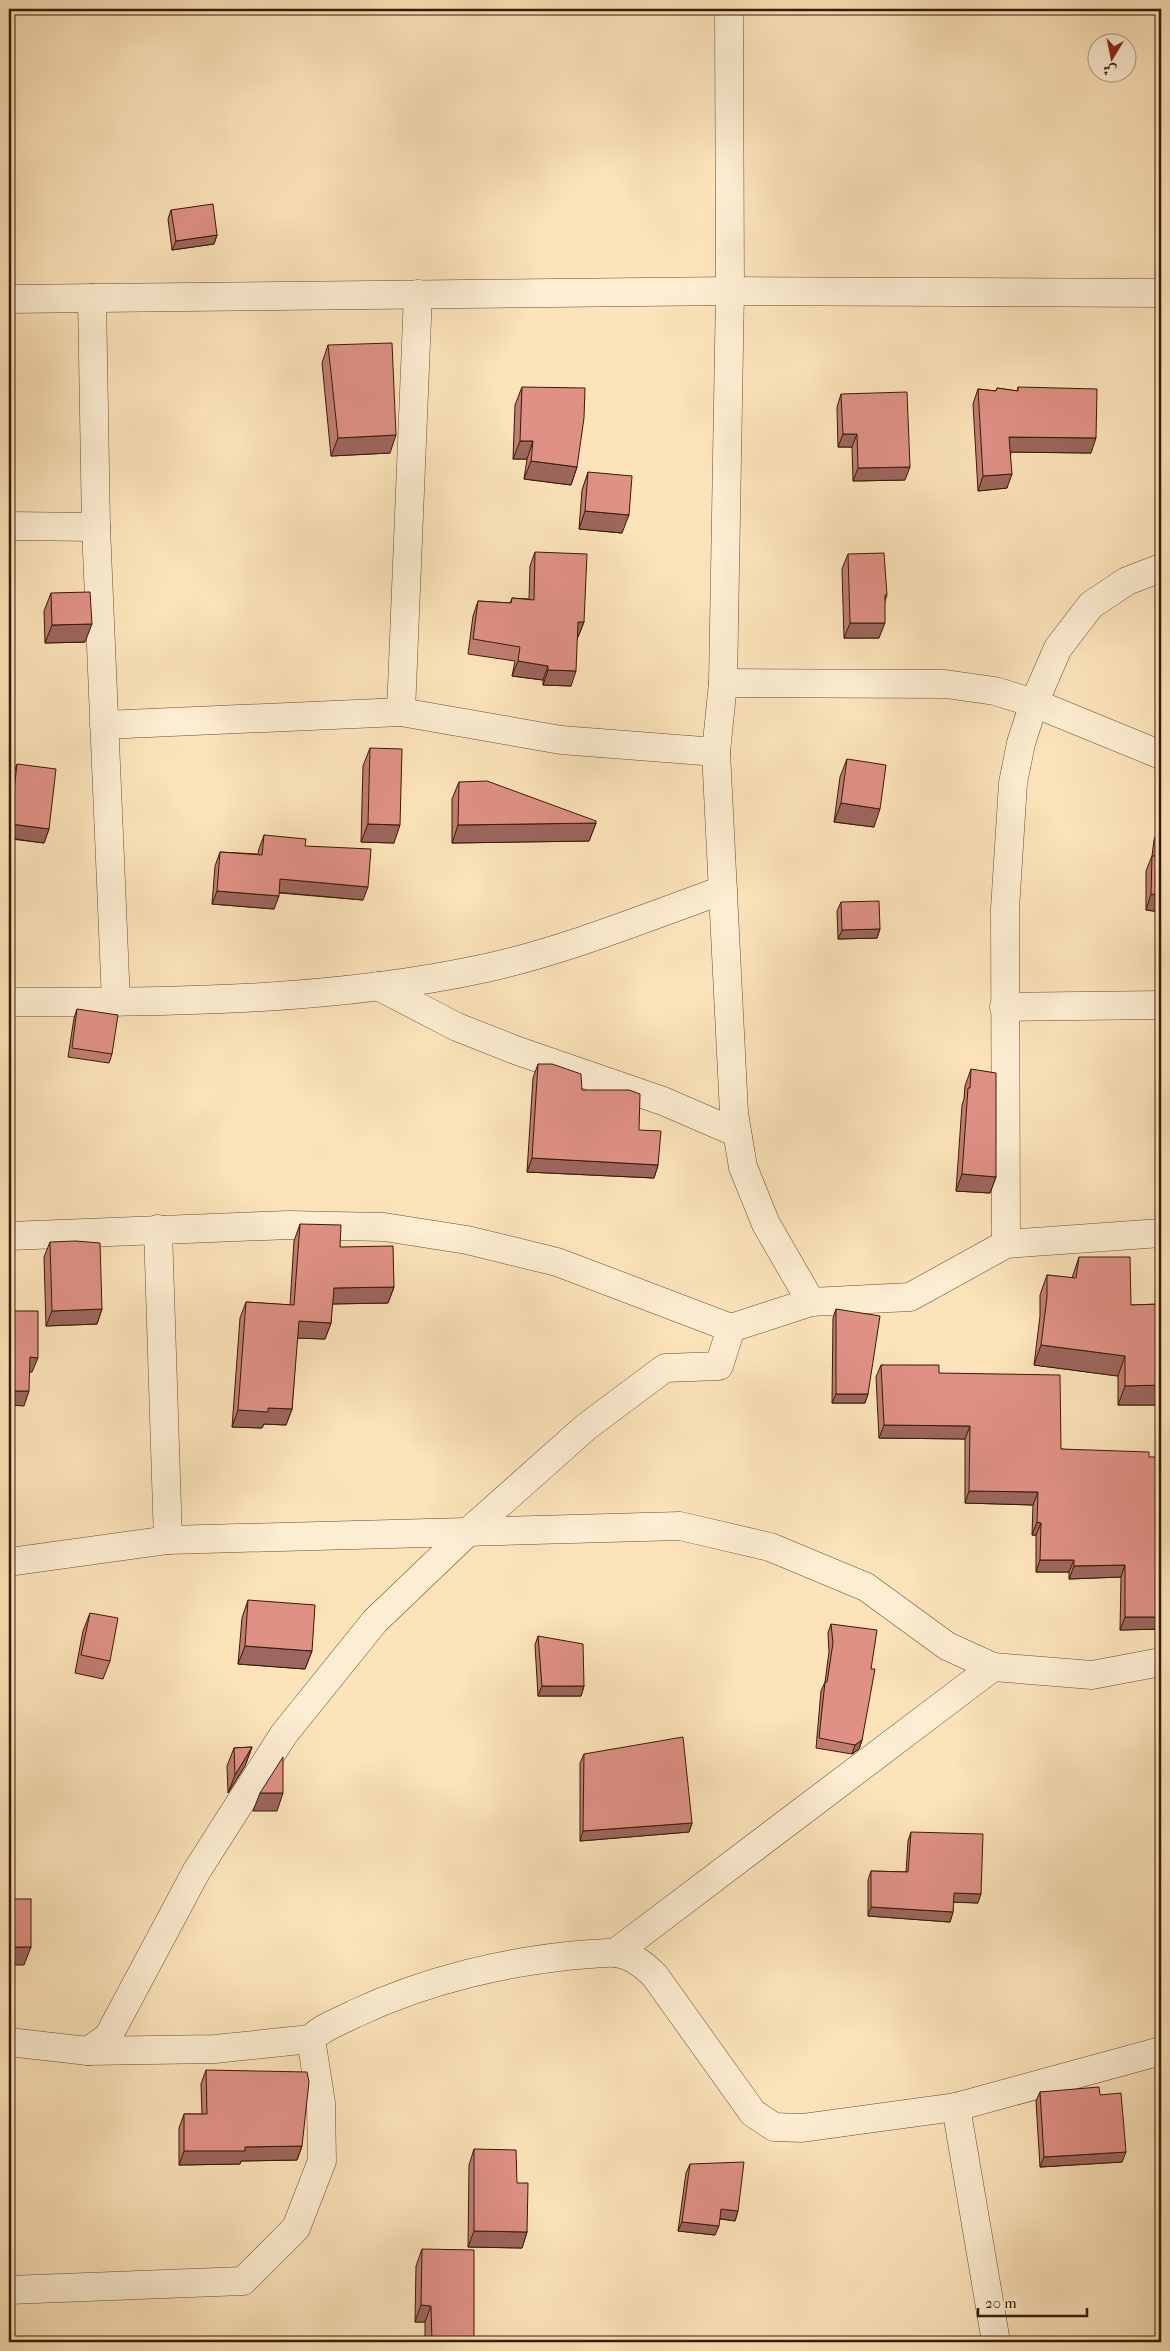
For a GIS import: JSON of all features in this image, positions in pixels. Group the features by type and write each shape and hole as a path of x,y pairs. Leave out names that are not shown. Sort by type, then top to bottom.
{"street":[{"path":"729,9 730,291 723,683 716,752 734,1113 743,1167 766,1224 811,1302"},
{"path":"9,299 730,291 1161,294"},
{"path":"401,712 418,294"},
{"path":"92,298 96,528 116,1002"},
{"path":"9,526 96,528"},
{"path":"1006,1244 1005,909 1013,783 1021,743 1034,703 1058,648 1091,605 1127,582 1161,568"},
{"path":"723,683 945,684 995,691 1034,703 1161,755"},
{"path":"104,724 401,712 561,740 716,752"},
{"path":"9,1002 245,999 378,986 487,968 585,940 723,890"},
{"path":"378,986 457,1027 518,1051 663,1101 738,1133"},
{"path":"1004,1007 1161,1005"},
{"path":"9,1236 289,1225 384,1227 467,1240 557,1262 731,1328 811,1302 910,1297 1006,1244 1161,1233"},
{"path":"158,1229 168,1540"},
{"path":"88,2051 108,2037 196,1872 284,1734 375,1621 468,1532 586,1427 665,1368 720,1366 731,1328"},
{"path":"9,1562 168,1540 680,1526 770,1547 866,1587 947,1646 993,1667 1092,1675 1161,1662"},
{"path":"615,1953 993,1667"},
{"path":"9,2042 88,2051 215,2048 311,2039 319,2031 363,2010 430,1984 499,1968 567,1956 615,1953 637,1959 655,1976 753,2113 774,2127 802,2128 956,2107 1161,2051"},
{"path":"9,2290 243,2281 296,2228 322,2160 321,2102 311,2039"},
{"path":"956,2107 996,2342"}],"building":[{"path":"213,204 217,235 176,241 171,210"},
{"path":"392,343 396,435 338,438 328,345"},
{"path":"522,387 585,388 584,418 577,467 531,461 533,441 520,441"},
{"path":"1018,387 1097,389 1096,438 1009,437 1012,474 983,476 978,389 996,391 997,388 1018,391"},
{"path":"907,392 910,467 858,468 857,434 843,434 841,394"},
{"path":"588,472 632,476 629,515 585,511"},
{"path":"9,527 12,529 11,603 9,603"},
{"path":"535,552 587,554 584,622 578,622 576,671 548,670 548,666 518,661 520,647 473,639 478,601 511,603 512,598 534,600"},
{"path":"884,553 887,595 885,595 885,623 850,623 848,554"},
{"path":"90,592 92,624 52,625 51,593"},
{"path":"370,748 402,749 400,825 368,824"},
{"path":"847,759 886,765 880,809 841,803"},
{"path":"17,764 56,769 49,829 11,824 11,871 9,871 9,802 12,802 11,817"},
{"path":"487,781 596,821 596,823 458,825 459,782"},
{"path":"1160,824 1161,895 1151,894 1152,856 1156,856"},
{"path":"264,835 306,839 305,846 371,849 368,887 280,879 279,896 217,891 220,852 262,855"},
{"path":"879,901 880,929 842,930 841,902"},
{"path":"77,1009 118,1015 112,1054 72,1048"},
{"path":"538,1064 552,1064 581,1074 582,1090 629,1090 640,1094 639,1130 661,1131 658,1165 532,1158"},
{"path":"971,1069 996,1073 996,1177 962,1174"},
{"path":"300,1224 341,1225 340,1247 393,1246 394,1287 334,1288 331,1323 299,1321 292,1409 268,1408 268,1412 238,1410 246,1302 294,1305"},
{"path":"76,1241 100,1243 102,1309 52,1311 50,1242"},
{"path":"1079,1257 1130,1257 1131,1305 1161,1304 1161,1385 1125,1386 1125,1356 1041,1345 1047,1297 1047,1275 1076,1278"},
{"path":"836,1309 880,1316 868,1394 836,1394"},
{"path":"9,1311 38,1311 38,1358 30,1357 29,1391 9,1391"},
{"path":"881,1365 939,1365 939,1373 1060,1375 1061,1449 1149,1452 1149,1457 1161,1457 1161,1617 1125,1617 1125,1565 1074,1566 1074,1560 1040,1560 1041,1523 1037,1522 1038,1492 969,1491 970,1426 884,1425"},
{"path":"248,1600 315,1605 312,1651 245,1646"},
{"path":"90,1613 118,1618 110,1661 81,1655"},
{"path":"831,1624 877,1630 871,1669 875,1669 862,1740 855,1745 819,1738 825,1682 827,1682 833,1643"},
{"path":"538,1636 583,1644 584,1686 542,1686"},
{"path":"683,1737 692,1823 583,1831 584,1754"},
{"path":"252,1747 235,1775 234,1748"},
{"path":"283,1757 283,1793 260,1793"},
{"path":"911,1832 983,1834 981,1894 954,1893 953,1912 871,1907 871,1871 908,1872"},
{"path":"9,1899 31,1899 31,1947 9,1947"},
{"path":"206,2070 307,2072 309,2082 302,2146 245,2147 245,2151 184,2151 184,2114 207,2114"},
{"path":"1099,2087 1100,2095 1121,2093 1126,2152 1044,2157 1040,2092"},
{"path":"474,2149 516,2150 517,2183 528,2183 527,2232 474,2231"},
{"path":"744,2162 738,2211 721,2209 719,2226 682,2222 690,2164"},
{"path":"422,2249 474,2250 474,2342 432,2342 431,2306 421,2305"}]}
